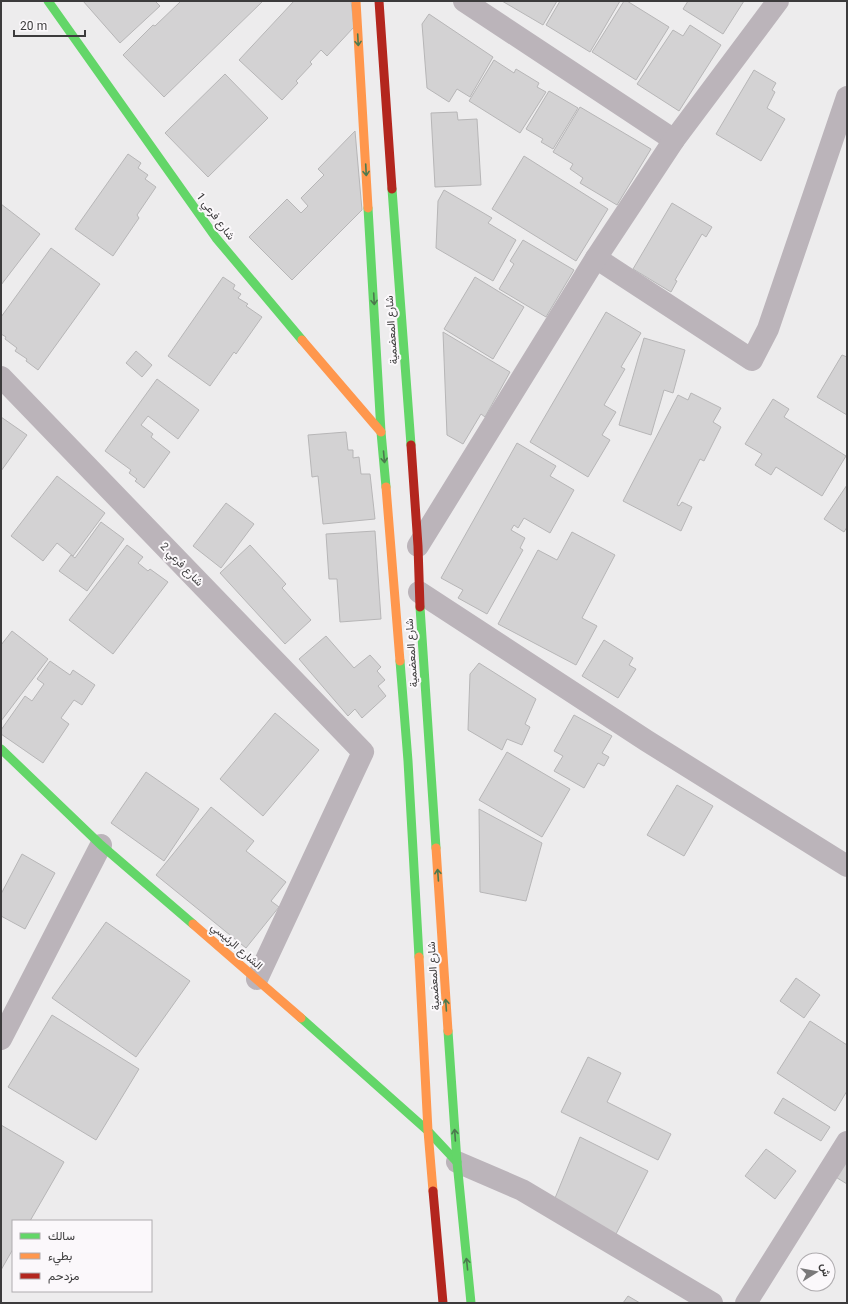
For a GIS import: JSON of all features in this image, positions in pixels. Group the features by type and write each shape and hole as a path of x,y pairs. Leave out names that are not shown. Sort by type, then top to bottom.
{"main road":[{"name":"شارع فرعي 1","path":"48,1 216,238 382,432"},
{"name":"شارع المعضمية","path":"356,1 382,432 408,761 428,1131 442,1303"},
{"name":"شارع المعضمية","path":"379,1 418,546 419,592 457,1162 471,1303"},
{"name":"الشارع الرئيسي","path":"1,749 101,845 257,979 428,1131 457,1162"}],"street":[{"path":"464,1 674,140"},
{"path":"418,546 596,258 674,140 778,1"},
{"path":"596,258 752,360 768,329 847,97"},
{"name":"شارع فرعي 2","path":"1,377 363,752 257,979"},
{"path":"419,592 646,741 847,866"},
{"path":"1,1039 101,845"},
{"path":"746,1303 847,1142"},
{"path":"457,1162 522,1190 712,1303"}],"building":[{"path":"83,1 155,1 160,6 120,43"},
{"path":"181,1 263,1 164,97 123,55 153,25 155,26"},
{"path":"294,1 351,1 354,27 327,56 321,50 310,62 312,64 296,81 298,83 282,100 239,60"},
{"path":"502,1 557,1 543,25"},
{"path":"560,1 620,1 590,52 546,25"},
{"path":"624,1 627,1 669,27 636,80 592,52"},
{"path":"688,1 744,1 723,34 683,9"},
{"path":"429,14 493,57 470,97 457,89 449,102 427,88 422,24"},
{"path":"690,25 721,45 679,111 637,84 673,30 683,36"},
{"path":"494,60 514,73 516,69 539,83 537,87 546,92 520,133 469,101"},
{"path":"754,70 776,83 772,90 775,92 767,108 785,119 761,161 716,134"},
{"path":"225,74 268,118 208,177 165,133"},
{"path":"549,91 578,108 553,149 541,142 543,139 526,129"},
{"path":"580,107 651,149 617,205 580,183 583,178 570,169 573,164 553,152"},
{"path":"457,112 458,120 477,119 481,185 435,187 431,113"},
{"path":"355,131 362,210 292,280 249,237 287,199 301,213 308,206 301,198 324,175 318,169"},
{"path":"128,154 141,163 138,168 148,175 145,179 156,187 137,215 139,218 113,256 75,229"},
{"path":"524,156 608,209 576,261 492,209"},
{"path":"444,190 492,218 488,223 516,240 493,281 436,248 438,201"},
{"path":"672,203 712,227 706,237 702,234 675,280 677,281 671,292 633,269"},
{"path":"1,204 40,234 1,285"},
{"path":"523,240 574,270 546,317 499,289 514,264 510,261"},
{"path":"51,248 100,284 38,370 26,361 27,359 15,351 17,348 1,334 1,317"},
{"path":"223,277 235,285 233,289 241,294 238,298 248,304 246,306 262,317 236,354 234,352 210,386 168,356"},
{"path":"475,277 524,307 493,359 444,329"},
{"path":"606,312 641,333 621,367 625,369 604,405 616,412 602,435 610,440 588,477 530,442"},
{"path":"443,332 510,372 485,417 481,414 463,444 447,435"},
{"path":"644,338 685,350 673,393 664,390 651,435 619,425"},
{"path":"136,351 152,365 142,377 126,363"},
{"path":"842,355 847,357 847,415 817,397"},
{"path":"157,379 199,410 178,439 148,416 141,425 153,434 151,437 170,452 144,488 135,481 137,479 129,473 131,470 105,451"},
{"path":"691,393 721,408 713,422 721,427 704,461 700,459 677,505 679,506 682,502 692,507 681,531 623,501 678,395 688,400"},
{"path":"773,399 789,409 784,417 846,456 822,496 776,467 771,475 755,465 762,454 745,444"},
{"path":"1,417 27,435 1,471"},
{"path":"346,432 348,450 353,450 353,458 359,457 361,474 370,474 375,519 323,524 318,476 312,477 308,435"},
{"path":"517,443 556,466 550,476 574,490 550,533 524,518 518,528 514,525 511,530 525,538 520,548 523,550 487,614 458,598 463,590 441,578"},
{"path":"57,476 105,513 73,556 57,543 43,561 11,536"},
{"path":"847,485 847,527 844,532 824,519"},
{"path":"226,503 254,524 221,568 193,546"},
{"path":"101,522 124,539 87,591 59,571 71,555 75,558"},
{"path":"375,531 381,619 340,622 337,579 329,579 326,534"},
{"path":"572,532 615,555 582,618 597,626 576,665 498,624 538,550 557,560"},
{"path":"127,545 143,557 138,563 148,571 150,569 168,582 113,654 69,620"},
{"path":"250,545 286,584 282,588 311,620 285,644 220,573"},
{"path":"12,631 48,659 1,721 1,645"},
{"path":"326,636 354,668 370,655 381,667 377,671 385,680 378,686 386,696 362,718 355,709 348,716 299,659"},
{"path":"604,640 633,658 629,665 636,669 618,698 582,676"},
{"path":"50,661 70,675 73,670 95,685 82,705 74,700 61,718 69,724 43,763 1,734 1,730 25,696 32,701 44,684 37,679"},
{"path":"479,663 536,699 525,724 530,727 522,745 507,739 502,750 468,730 470,674"},
{"path":"275,713 319,750 263,816 220,779"},
{"path":"574,715 612,736 602,753 609,757 604,766 598,763 584,788 554,771 563,756 554,751"},
{"path":"507,752 570,789 542,837 479,800"},
{"path":"146,772 199,809 164,861 111,823"},
{"path":"677,785 713,806 684,856 647,835"},
{"path":"211,807 254,841 246,851 286,882 271,901 279,907 246,948 156,875"},
{"path":"479,809 542,843 526,901 480,892"},
{"path":"22,854 55,873 25,929 1,916 1,894"},
{"path":"106,922 190,981 136,1057 52,998"},
{"path":"796,978 820,995 804,1018 780,1001"},
{"path":"52,1015 139,1069 96,1140 8,1087"},
{"path":"810,1021 847,1045 847,1091 835,1111 777,1073"},
{"path":"588,1057 621,1073 607,1102 671,1134 658,1160 561,1112"},
{"path":"783,1098 830,1127 821,1141 774,1113"},
{"path":"1,1125 64,1162 31,1220 12,1220 12,1251 1,1270"},
{"path":"580,1137 648,1171 615,1236 553,1203"},
{"path":"766,1149 796,1171 775,1199 745,1176"},
{"path":"847,1156 847,1184 834,1176"},
{"path":"628,1296 640,1303 623,1303"}],"traffic: fast":[{"path":"48,1 216,238 302,340"},
{"path":"392,189 411,445"},
{"path":"368,208 381,432 386,487"},
{"path":"420,607 436,848"},
{"path":"400,661 408,761 419,957"},
{"path":"1,749 101,845 193,924"},
{"path":"301,1018 428,1131 457,1162"},
{"path":"448,1031 457,1162 471,1303"}],"traffic: slow":[{"path":"356,1 368,208"},
{"path":"302,340 381,432"},
{"path":"386,487 400,661"},
{"path":"436,848 448,1031"},
{"path":"193,924 301,1018"},
{"path":"419,957 428,1131 433,1191"}],"traffic: jam":[{"path":"379,1 392,189"},
{"path":"411,445 418,546 420,607"},
{"path":"433,1191 443,1303"}]}
